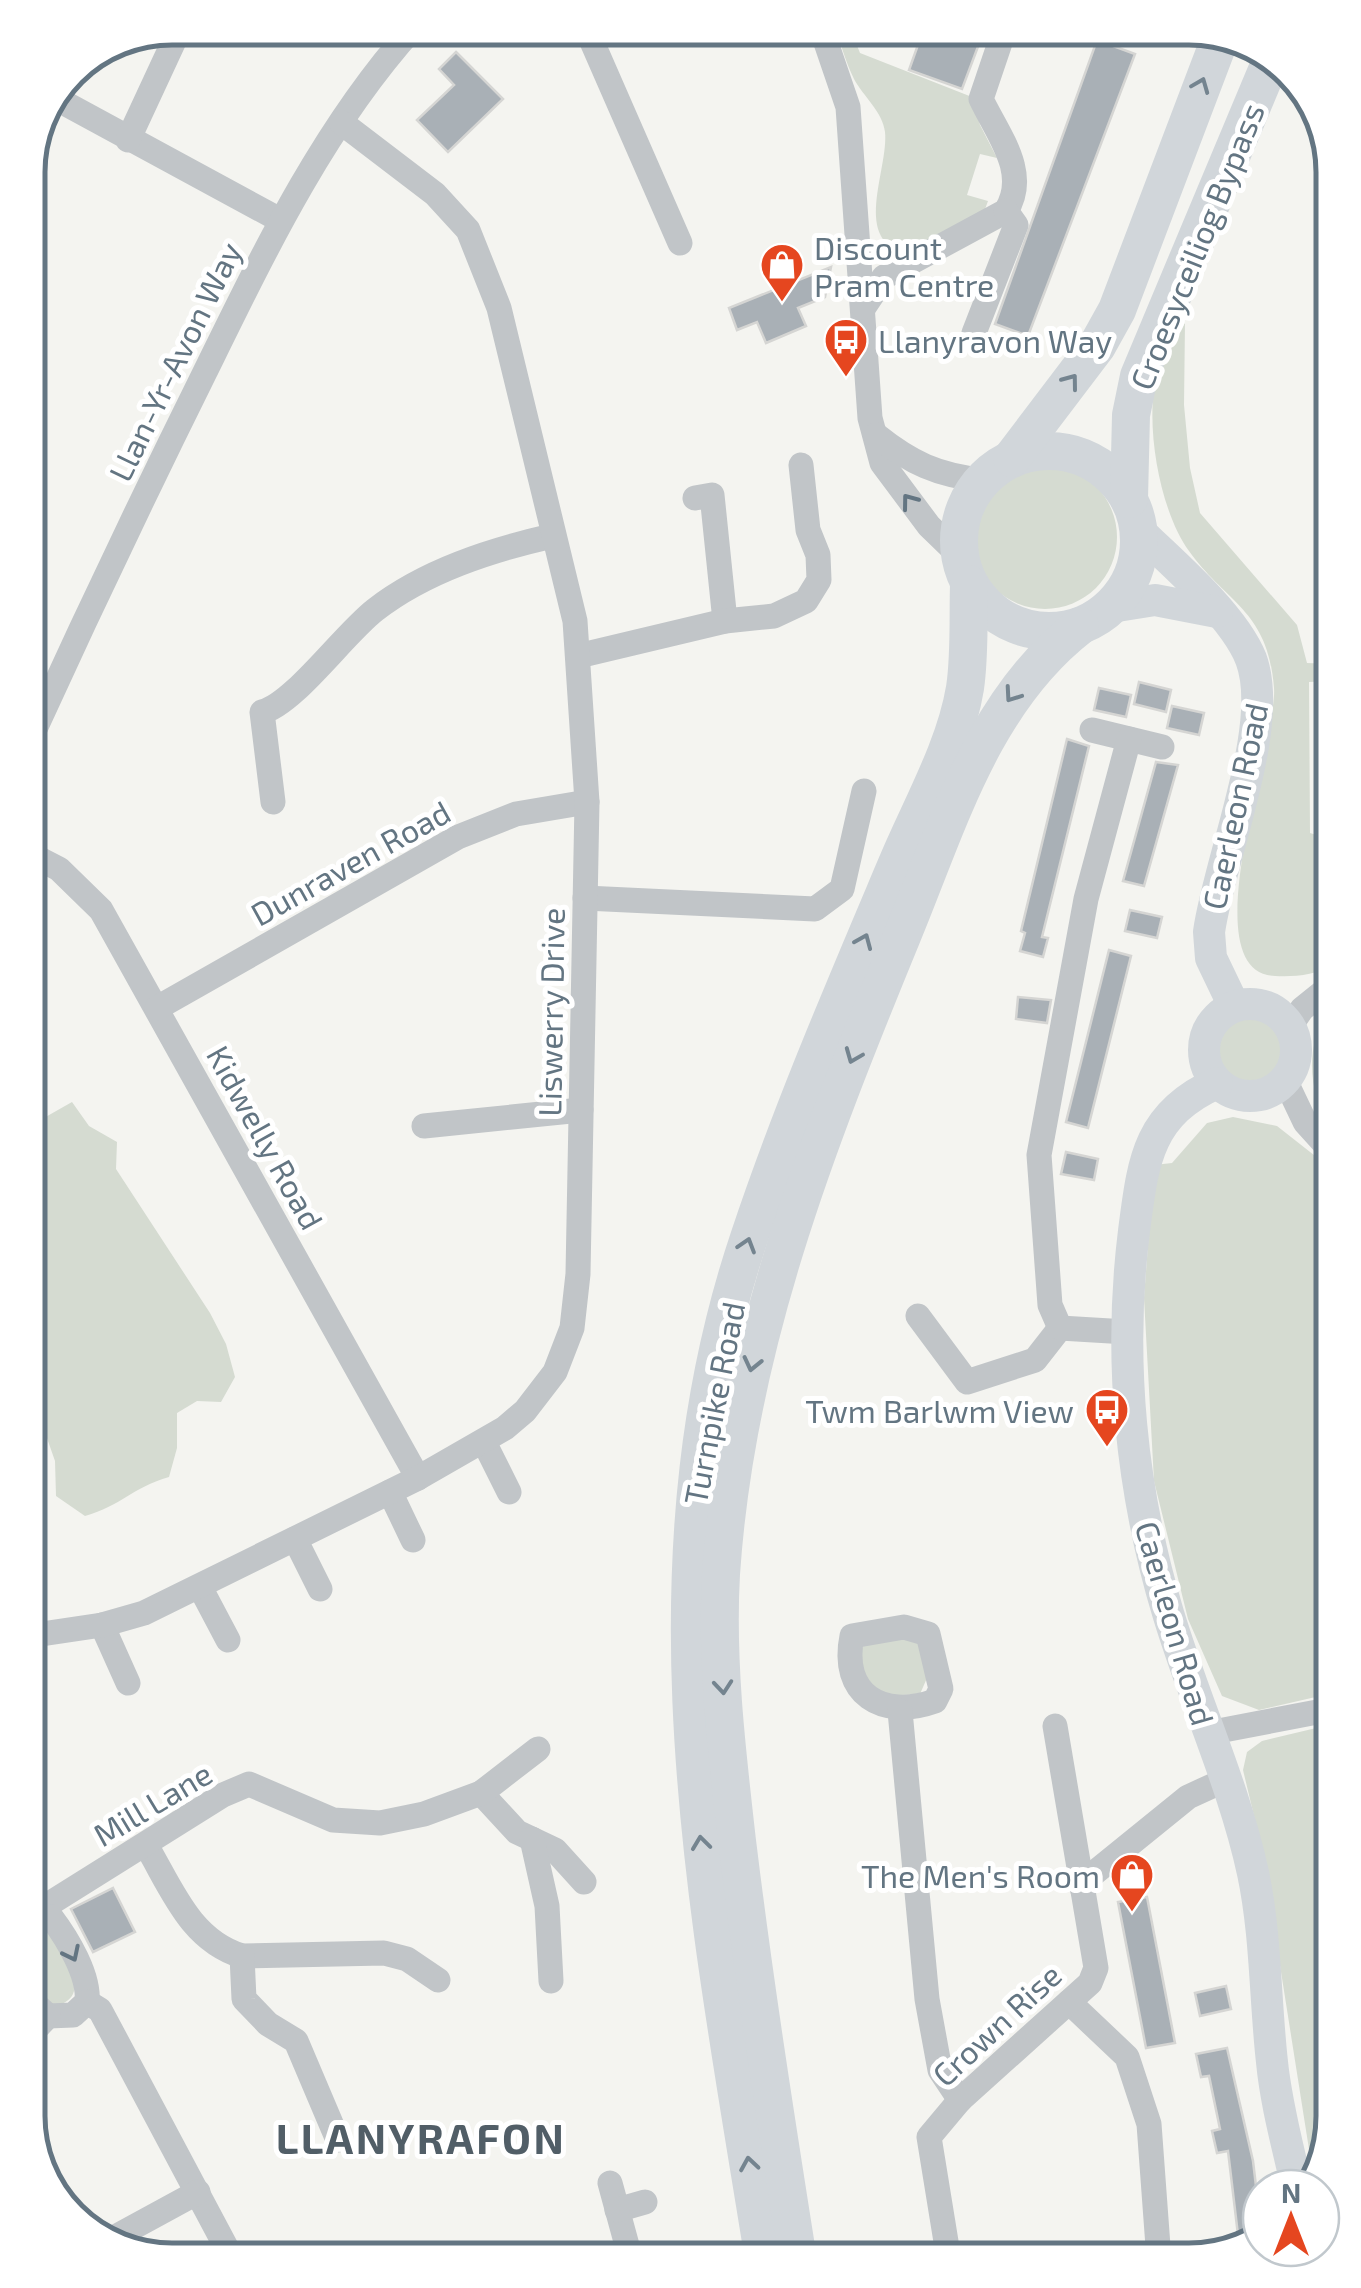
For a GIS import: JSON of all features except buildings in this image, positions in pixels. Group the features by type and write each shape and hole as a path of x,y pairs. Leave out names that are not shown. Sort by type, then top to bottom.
{"highway":[{"name":"Croesyceiliog Bypass","path":"997,469 1097,346 1118,310 1217,48"},
{"name":"Croesyceiliog Bypass","path":"1134,515 1132,415 1140,376 1267,72"},
{"path":"1038,451 1066,452 1091,461 1113,477 1134,515 1138,559 1128,585 1096,617 1048,632 1017,626 989,609 964,570 962,515 997,469 1038,451"},
{"name":"Turnpike Road","path":"761,2243 716,1957 696,1799 686,1652 692,1504 712,1379 748,1241 802,1090 944,752 965,690 964,570"},
{"name":"Turnpike Road","path":"795,2243 750,1952 722,1675 721,1576 735,1448 781,1254 835,1100 976,758 1026,674 1096,617"}],"main road":[{"name":"Caerleon Road","path":"1134,515 1250,658 1258,690 1256,726 1210,918 1210,958 1234,1006"},
{"path":"1096,617 1155,600 1216,612"},
{"path":"1259,1005 1274,1011 1290,1028 1296,1051 1285,1080 1257,1096 1241,1096 1216,1083 1208,1070 1204,1041 1218,1016 1234,1006 1259,1005"},
{"name":"Caerleon Road","path":"1216,1083 1180,1103 1160,1123 1148,1150 1128,1280 1129,1408 1148,1538 1253,1874 1272,2066 1294,2168"}],"street":[{"path":"128,140 172,45"},
{"name":"Llan-Yr-Avon Way","path":"45,706 99,587 280,220 372,74 398,45"},
{"path":"593,45 680,242"},
{"path":"827,45 848,107 864,307 865,372 882,462 964,570"},
{"path":"864,307 874,287 1006,210 1018,189 1018,174 981,99 999,45"},
{"path":"65,105 280,220"},
{"name":"Liswerry Drive","path":"45,1633 102,1625 144,1613 484,1442 540,1394 572,1328 578,1274 586,802 575,621 499,308 468,230 435,194 342,123"},
{"path":"974,333 1016,226 1006,210"},
{"path":"859,230 864,249 874,258 888,264 910,264"},
{"path":"876,435 911,463 943,476 997,469"},
{"path":"578,656 726,621 774,616 806,601 819,580 817,544 808,530 801,464"},
{"path":"695,498 712,496 726,621"},
{"path":"273,802 262,712 286,702 328,652 395,596 484,554 552,536"},
{"path":"1092,730 1162,748"},
{"path":"1060,1328 1050,1305 1039,1155 1086,900 1130,739"},
{"path":"585,898 814,909 842,890 864,791"},
{"name":"Dunraven Road","path":"157,1008 458,837 516,814 586,802"},
{"name":"Kidwelly Road","path":"45,862 60,870 101,910 418,1478"},
{"path":"1290,1028 1302,1009 1316,998"},
{"path":"1285,1080 1305,1122 1316,1134"},
{"path":"424,1126 580,1110"},
{"path":"918,1316 967,1382 1034,1360 1060,1328"},
{"path":"1060,1328 1127,1332"},
{"path":"484,1442 510,1492"},
{"path":"390,1492 412,1540"},
{"path":"295,1540 320,1589"},
{"path":"200,1587 228,1640"},
{"path":"102,1625 128,1683"},
{"path":"900,1711 927,1999 940,2070 960,2100"},
{"path":"1208,1733 1316,1713"},
{"name":"Crown Rise","path":"946,2243 929,2137 960,2100 1090,1983 1096,1968 1055,1726"},
{"path":"538,1748 481,1793 517,1832 556,1850 584,1882"},
{"path":"1083,1891 1093,1874 1188,1797 1223,1781"},
{"name":"Mill Lane","path":"45,1907 224,1795 249,1784 333,1820 356,1824 424,1814 481,1793"},
{"path":"532,1839 547,1906 551,1980"},
{"path":"146,1845 198,1933 242,1956 384,1953 406,1959 438,1980"},
{"path":"45,1921 60,1930 89,1988 87,2002 73,2015 45,2019"},
{"path":"242,1956 244,1999 268,2024 296,2041 338,2140"},
{"path":"87,2002 100,2010 224,2243"},
{"path":"1069,2002 1127,2057 1149,2124 1157,2243"},
{"path":"45,2013 48,2016"},
{"path":"610,2183 627,2243"},
{"path":"124,2233 198,2192"},
{"path":"617,2210 644,2202"}],"shaded area":[{"path":"841,45 857,45 860,53 972,97 980,125 997,158 980,154 967,195 988,201 984,212 909,253 891,247 881,236 876,203 885,132"},
{"path":"1185,323 1184,405 1190,468 1200,513 1297,625 1307,663 1316,663 1316,682 1309,682 1310,833 1316,835 1316,972 1305,975 1275,976 1250,965 1239,936 1238,896 1244,849 1274,688 1264,641 1254,624 1189,551 1169,510 1153,432 1155,382 1163,356"},
{"path":"1045,465 1073,470 1096,486 1112,509 1117,537 1112,565 1096,588 1073,604 1045,609 1017,604 994,588 978,565 973,537 978,509 994,486 1017,470"},
{"path":"1250,1016 1274,1025 1283,1049 1274,1073 1250,1082 1226,1073 1217,1049 1226,1025"},
{"path":"1316,1036 1316,1093 1312,1069"},
{"path":"72,1102 89,1126 117,1142 116,1169 210,1313 226,1344 235,1377 221,1402 197,1401 177,1413 177,1448 169,1477 85,1516 56,1496 55,1461 45,1432 45,1117"},
{"path":"1233,1117 1277,1126 1316,1157 1316,1697 1259,1710 1222,1696 1188,1619 1154,1481 1144,1298 1154,1165 1172,1163 1207,1123"},
{"path":"917,1638 927,1678 920,1694 885,1696 859,1674 858,1658 865,1641"},
{"path":"1316,1728 1316,2116 1310,2155 1261,1845 1243,1770 1247,1752 1262,1741"},
{"path":"45,1926 74,1980 74,1991 68,2000 55,2006 45,1998"}],"place":[{"name":"Discount Pram Centre","path":"782,303"},
{"name":"Llanyravon Way","path":"846,378"},
{"name":"Twm Barlwm View","path":"1107,1448"},
{"name":"The Men's Room","path":"1132,1913"}],"district":[{"name":"LLANYRAFON","path":"421,2137"}]}
